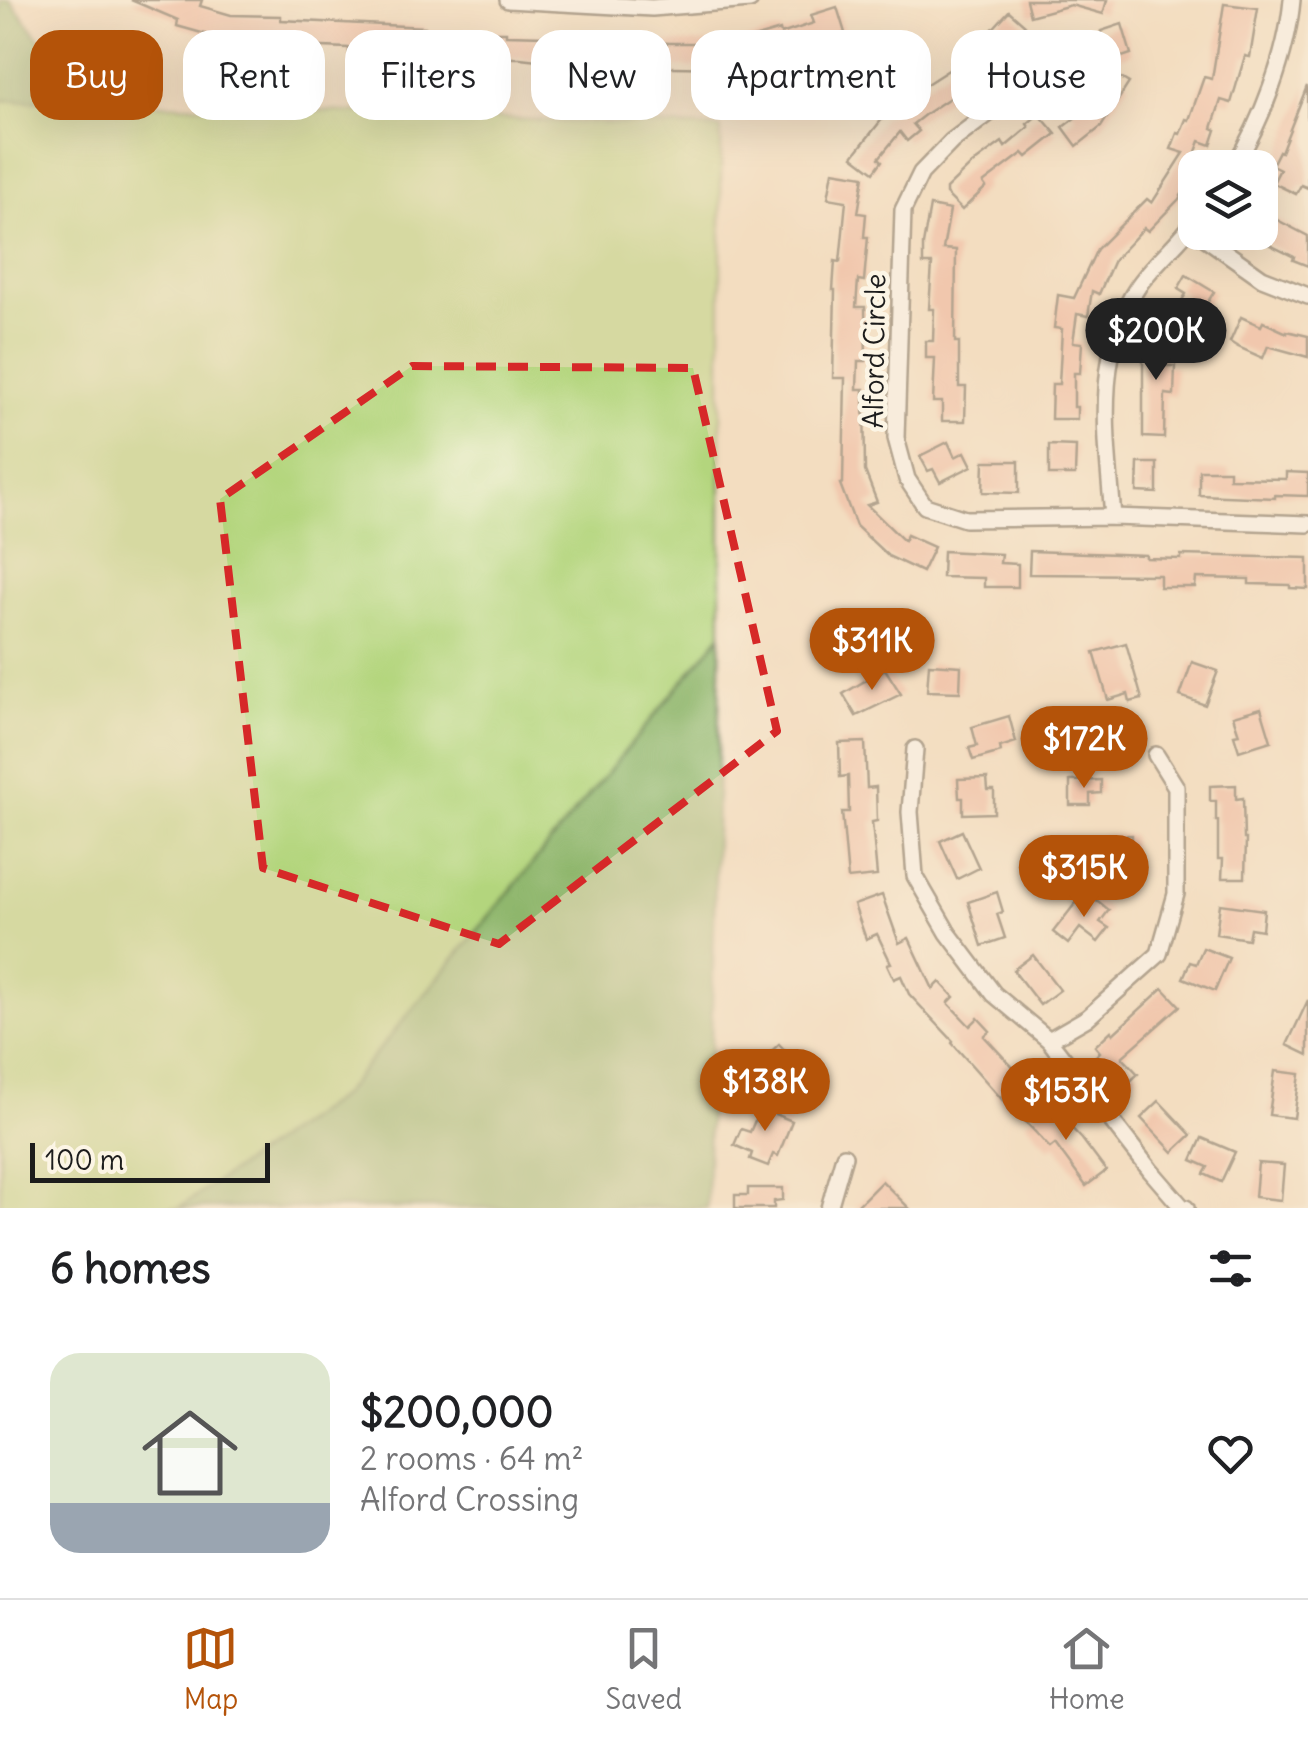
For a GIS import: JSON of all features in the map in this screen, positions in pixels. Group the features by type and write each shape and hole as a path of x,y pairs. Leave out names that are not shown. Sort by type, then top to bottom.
{"street":[{"path":"508,0 652,8 750,0"},
{"path":"1241,150 1275,77 1290,23 1292,0"},
{"name":"Alford Circle","path":"980,120 952,141 922,173 903,210 896,438 907,479 926,506 965,519 1112,517 1308,524"},
{"path":"1112,517 1107,446 1108,370 1114,340 1140,284 1178,245"},
{"path":"1224,250 1262,278 1308,296"},
{"path":"916,749 910,812 916,876 948,933 994,994 1049,1040 1183,1208"},
{"path":"1049,1040 1087,1018 1159,954 1176,894 1176,787 1156,755"},
{"path":"829,1208 844,1156"}],"highlighted area":[{"path":"412,366 693,368 777,731 499,944 263,868 220,499"}],"green space":[{"path":"0,0 10,0 33,30 30,30 30,100 0,100"},
{"path":"0,100 30,100 30,120 163,120 163,104 183,105 183,120 325,120 325,111 345,112 345,120 511,119 721,128 721,635 341,1096 179,1208 0,1208"},
{"path":"721,635 707,1208 179,1208 341,1096"}],"building":[{"path":"131,0 202,0 200,6 231,15 425,30 345,30 345,48 325,47 325,30 191,30 177,26 178,20"},
{"path":"1026,0 1107,0 1103,14 1071,5 1030,16"},
{"path":"1224,4 1258,8 1250,57 1245,56 1231,103 1221,100 1211,145 1200,141 1197,150 1171,149 1177,133 1189,120 1204,77 1212,79"},
{"path":"837,7 844,30 793,30 814,23 811,15"},
{"path":"1009,11 1025,25 1020,30 992,30"},
{"path":"1122,24 1131,54 1121,57 1121,30 1104,30"},
{"path":"511,35 531,36 531,59 511,58"},
{"path":"671,43 691,43 691,67 671,67"},
{"path":"951,68 951,97 931,110 931,81"},
{"path":"1121,78 1129,83 1121,96"},
{"path":"1307,86 1308,188 1301,185 1296,194 1278,185 1281,152"},
{"path":"881,120 918,120 913,124 919,131 907,141 900,132 879,158 882,161 874,172 853,156"},
{"path":"1044,120 1056,134 983,183 986,187 962,210 946,194 946,189 1002,142 1005,147 1029,127 1027,124"},
{"path":"1072,120 1105,120 1077,146 1063,127"},
{"path":"1178,162 1178,200 1114,260 1099,294 1092,291 1088,316 1077,314 1073,342 1082,343 1080,373 1074,373 1077,419 1051,419 1052,384 1059,384 1062,329 1054,328 1058,295 1074,298 1097,249 1147,199 1152,203"},
{"path":"833,171 864,176 858,213 866,214 864,237 868,237 864,281 858,280 856,307 865,307 866,361 858,361 857,389 864,389 865,471 877,502 867,505 904,541 907,535 934,547 922,572 888,556 856,526 840,484 845,378 833,378 833,290 846,201 828,198"},
{"path":"930,206 950,210 943,249 956,250 955,342 959,342 959,387 966,387 965,421 942,421 942,402 933,402 935,358 926,358 926,341 933,341 934,309 929,309 932,264 923,264"},
{"path":"1278,220 1308,236 1308,266 1293,260 1294,257 1278,249"},
{"path":"1186,275 1214,292 1196,321 1179,310 1186,294 1178,289"},
{"path":"1241,317 1261,326 1263,322 1287,333 1308,336 1308,357 1268,346 1263,358 1238,347 1230,342"},
{"path":"1149,327 1170,331 1162,366 1175,366 1174,395 1165,394 1164,438 1143,437 1143,354"},
{"path":"948,442 955,457 965,452 972,466 940,482 920,456"},
{"path":"1049,445 1076,446 1075,475 1049,475"},
{"path":"984,461 1019,461 1019,493 983,492"},
{"path":"1138,463 1157,463 1157,493 1137,492"},
{"path":"1199,470 1229,470 1229,478 1286,479 1286,472 1308,473 1308,496 1199,495"},
{"path":"943,551 1001,554 1000,563 1018,564 1018,587 984,587 984,578 942,577"},
{"path":"1030,551 1181,559 1181,555 1308,558 1308,589 1249,584 1249,579 1196,578 1195,587 1160,587 1160,575 1029,574"},
{"path":"1126,643 1142,699 1130,702 1128,694 1108,700 1094,652"},
{"path":"1192,662 1218,671 1205,705 1180,696"},
{"path":"929,664 961,666 960,692 927,691"},
{"path":"885,669 901,694 856,716 843,694"},
{"path":"1261,708 1271,741 1239,751 1233,716"},
{"path":"1009,716 1016,742 1000,747 1001,752 973,760 969,748 977,746 972,727"},
{"path":"1084,719 1113,733 1105,749 1100,746 1093,762 1068,750"},
{"path":"865,742 867,788 876,787 877,821 872,822 877,876 848,879 842,812 849,812 848,776 840,777 839,743"},
{"path":"987,778 988,790 994,790 994,813 963,814 958,779"},
{"path":"1101,780 1101,793 1090,794 1090,805 1070,805 1070,781"},
{"path":"1236,785 1236,799 1243,798 1245,878 1222,878 1216,801 1210,801 1210,786"},
{"path":"962,831 979,868 957,879 940,841"},
{"path":"1132,835 1132,853 1121,853 1121,862 1101,862 1101,836"},
{"path":"1085,891 1109,910 1100,922 1109,928 1098,942 1080,928 1068,944 1053,932"},
{"path":"997,892 1003,912 997,914 1005,938 982,946 968,902"},
{"path":"882,895 899,943 909,938 933,989 940,982 954,997 948,1003 970,1026 978,1018 990,1031 984,1036 1030,1086 1007,1105 909,994 901,976 894,979 877,934 866,939 854,905"},
{"path":"1220,904 1264,910 1262,930 1250,928 1248,939 1216,934"},
{"path":"1203,948 1229,958 1215,991 1183,978 1190,962 1196,964"},
{"path":"1033,955 1060,990 1040,1005 1013,970"},
{"path":"1163,988 1180,1006 1122,1057 1138,1074 1120,1091 1092,1060 1100,1052 1095,1046"},
{"path":"1308,1000 1308,1055 1287,1045"},
{"path":"779,1044 803,1070 784,1088 760,1062"},
{"path":"1275,1071 1300,1074 1294,1118 1269,1115"},
{"path":"765,1097 780,1103 775,1114 792,1121 778,1156 773,1154 768,1166 750,1159 752,1153 734,1145 741,1129 750,1132"},
{"path":"1159,1101 1191,1135 1173,1152 1141,1118"},
{"path":"1047,1102 1106,1171 1086,1186 1055,1144 1050,1148 1026,1122"},
{"path":"1202,1138 1235,1152 1221,1182 1204,1174 1208,1167 1192,1160"},
{"path":"1258,1163 1284,1165 1281,1200 1255,1197"},
{"path":"882,1181 909,1208 855,1208"},
{"path":"748,1188 783,1188 783,1200 774,1201 774,1208 735,1208 735,1195 748,1195"}]}
